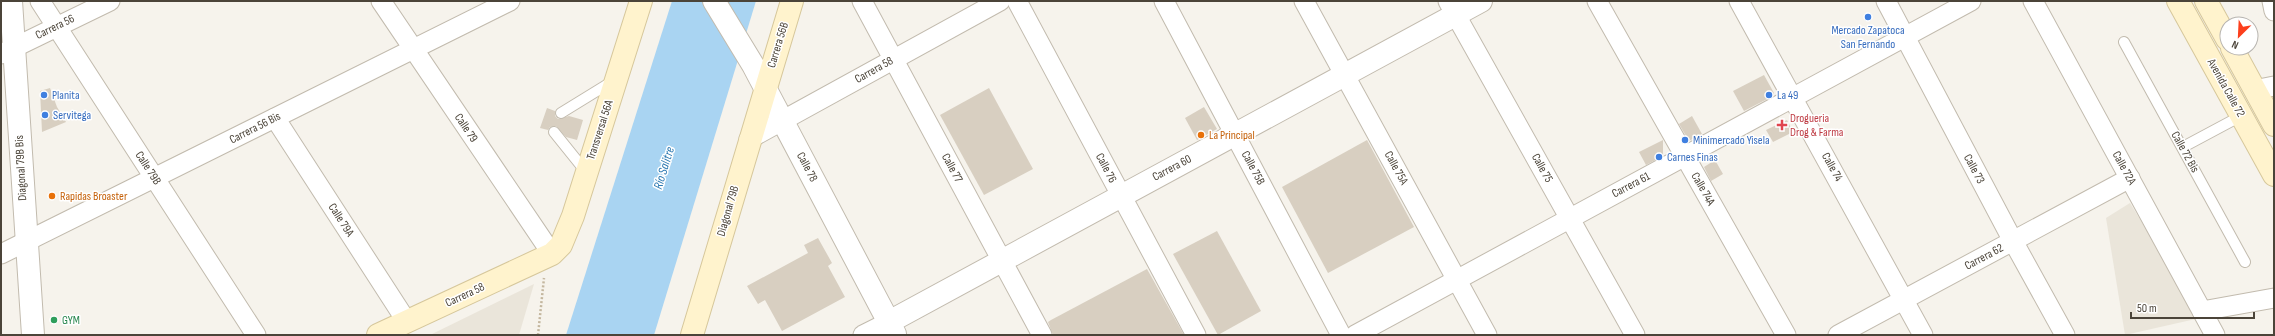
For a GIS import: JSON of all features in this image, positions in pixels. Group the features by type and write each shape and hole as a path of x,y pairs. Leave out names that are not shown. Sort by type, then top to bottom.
{"main road":[{"name":"Transversal 56A","path":"552,254 561,244 566,233 641,1"},
{"name":"Carrera 56B","path":"765,88 792,1"},
{"name":"Avenida Calle 72","path":"2178,1 2274,175"},
{"path":"2206,1 2219,25"},
{"name":"Avenida Calle 72","path":"2238,56 2264,88 2274,126"},
{"name":"Diagonal 79B","path":"692,335 765,88"},
{"name":"Carrera 58","path":"378,335 552,254"}],"street":[{"name":"Diagonal 79B Bis","path":"12,1 8,51 33,335"},
{"name":"Calle 79B","path":"40,1 256,335"},
{"name":"Carrera 56","path":"8,51 110,1"},
{"name":"Calle 79","path":"381,1 552,254"},
{"name":"Carrera 56 Bis","path":"1,254 510,1"},
{"name":"Calle 78","path":"714,1 753,65 892,328"},
{"name":"Calle 77","path":"862,1 895,59 1001,261 1042,335"},
{"name":"Carrera 58","path":"749,139 783,122 1000,1"},
{"name":"Calle 76","path":"1017,1 1196,335"},
{"name":"Calle 75B","path":"1164,1 1341,335"},
{"name":"Calle 75A","path":"1304,1 1487,335"},
{"name":"Carrera 60","path":"863,335 892,328 1001,261 1344,75 1452,8 1481,1"},
{"name":"Calle 74A","path":"1597,1 1786,335"},
{"name":"Calle 74","path":"1739,1 1794,97 1923,335"},
{"name":"Calle 73","path":"1886,1 2013,241 2065,335"},
{"name":"Carrera 61","path":"1355,335 1971,1"},
{"name":"Calle 72A","path":"2033,1 2214,335"},
{"path":"2272,1 2274,11"},
{"name":"Calle 75","path":"1452,8 1635,335"},
{"name":"Calle 79A","path":"275,118 407,322"},
{"name":"Carrera 62","path":"1838,335 2130,178"},
{"path":"2202,311 2274,298"}],"lane":[{"name":"Calle 72 Bis","path":"2124,42 2245,262"},
{"path":"561,113 616,79"},
{"path":"2182,147 2241,116"},
{"path":"554,132 586,173"}],"path":[{"path":"538,335 544,276"}],"shaded area":[{"path":"2130,203 2200,318 2125,335 2106,218"},
{"path":"534,284 519,335 430,335"}],"water":[{"name":"Río Salitre","path":"672,1 756,1 654,335 566,335"}],"building":[{"path":"1764,75 1774,93 1773,96 1744,111 1733,91"},
{"path":"50,88 57,107 66,122 42,132 40,91"},
{"path":"989,88 1033,169 984,195 940,115"},
{"path":"1204,107 1217,129 1197,140 1185,118"},
{"path":"547,108 555,111 555,116 558,119 569,116 583,120 577,140 566,137 556,126 550,127 548,130 540,128"},
{"path":"1692,116 1702,134 1689,141 1679,124"},
{"path":"1787,120 1793,132 1773,142 1766,130"},
{"path":"1367,140 1414,227 1328,273 1282,187"},
{"path":"1663,140 1663,156 1646,165 1639,152"},
{"path":"1715,160 1723,174 1711,181 1704,167"},
{"path":"1217,231 1261,311 1218,335 1173,254"},
{"path":"818,238 832,263 828,266 845,297 782,331 765,300 758,304 747,286 808,253 804,245"},
{"path":"1147,269 1184,335 1053,335 1048,322"}],"place":[{"name":"Mercado Zapatoca San Fernando","path":"1868,17"},
{"name":"Planita","path":"44,95"},
{"name":"La 49","path":"1769,95"},
{"name":"Servitega","path":"45,115"},
{"name":"Drogueria Drog & Farma","path":"1782,125"},
{"name":"La Principal","path":"1201,135"},
{"name":"Minimercado Yisela","path":"1685,140"},
{"name":"Carnes Finas","path":"1659,157"},
{"name":"Rapidas Broaster","path":"52,196"},
{"name":"GYM","path":"54,320"}]}
